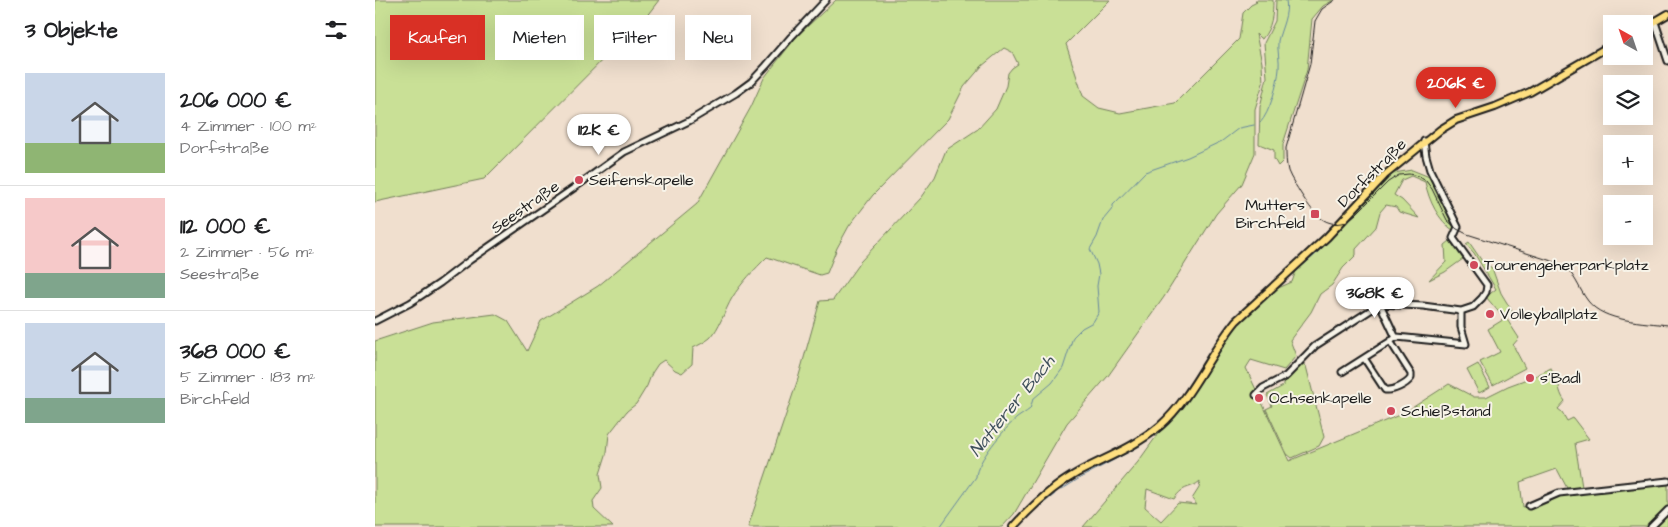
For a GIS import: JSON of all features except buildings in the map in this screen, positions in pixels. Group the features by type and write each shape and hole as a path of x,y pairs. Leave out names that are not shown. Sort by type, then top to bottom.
{"main road":[{"path":"1655,22 1668,14"},
{"name":"Dorfstraße","path":"1013,527 1040,500 1059,485 1081,471 1137,443 1165,421 1181,403 1223,337 1236,321 1338,226 1385,175 1424,141 1450,123 1521,96 1603,50"}],"street":[{"name":"Seestraße","path":"375,321 410,303 440,283 624,152 689,121 737,93 751,82 791,36 826,0"},
{"path":"1655,22 1668,61"},
{"path":"1255,395 1263,388 1286,376 1315,346 1380,304 1423,306 1461,311 1473,307 1486,292 1487,285 1453,238 1458,227 1430,170 1424,141"},
{"path":"1380,304 1396,338"},
{"path":"1342,372 1396,338 1414,338 1466,344 1461,327 1461,311"},
{"path":"1364,358 1385,390 1391,390 1407,382 1411,378 1411,374 1390,341"},
{"path":"1529,506 1559,493 1668,481"},
{"path":"1651,527 1668,510"}],"green space":[{"path":"375,0 659,0 647,15 594,15 594,60 602,60 484,179 375,202"},
{"path":"836,0 1110,0 1066,44 1083,96 1099,108 1120,113 1175,103 1239,39 1243,13 1257,2 1255,0 1273,0 1272,16 1268,30 1262,39 1256,34 1262,63 1263,83 1255,109 1255,153 1242,184 1216,214 1164,297 1108,376 1067,423 1014,514 1002,527 748,527 798,379 820,301 833,300 860,262 921,197 935,177 946,150 978,129 996,109 1006,86 1008,73 1018,64 1012,52 1004,48 982,66 964,87 948,119 873,195 849,226 837,248 827,273 820,275 767,257 748,276 736,292 710,338 693,348 692,364 682,373 675,370 664,360 658,364 636,404 627,411 609,434 607,452 600,474 602,488 593,501 594,509 613,527 375,527 375,341 433,322 495,314 508,321 527,351 541,321 598,286 697,204 751,107 764,78 797,36"},
{"path":"1276,0 1334,0 1323,6 1312,19 1307,70 1283,144 1283,161 1278,166 1274,159 1274,150 1259,144 1260,107 1267,77 1264,43 1275,21"},
{"path":"1412,170 1432,178 1455,224 1454,231 1448,227 1435,210 1425,182 1411,176 1402,180 1394,195 1402,200 1419,218 1399,212 1396,207 1386,205 1380,212 1376,227 1356,249 1356,255 1343,268 1332,285 1320,294 1311,312 1290,340 1296,356 1284,370 1251,360 1246,368 1289,461 1404,413 1449,384 1474,397 1486,397 1551,368 1556,377 1559,378 1560,390 1565,401 1558,409 1567,421 1573,418 1589,439 1575,443 1582,487 1568,490 1557,469 1520,482 1523,507 1560,494 1668,481 1668,527 1083,527 1138,462 1238,324 1267,293 1292,282 1297,268 1353,215 1388,174","holes":["1200,481 1199,488 1192,499 1197,505 1178,503 1161,521 1145,507 1147,489 1174,499 1181,491"]},
{"path":"1450,241 1463,259 1445,272 1429,280 1446,262 1445,245"},
{"path":"1469,242 1482,261 1492,268 1501,293 1512,311 1503,317 1486,297 1496,289 1474,253 1466,244"},
{"path":"1506,318 1519,338 1513,345 1525,368 1493,385 1480,362 1500,352 1488,329"},
{"path":"1303,364 1306,366 1324,437 1319,446 1292,458 1287,454 1266,409 1272,406 1267,395 1283,386 1283,383"},
{"path":"1478,364 1490,387 1479,393 1467,370"}],"waterway":[{"name":"Natterer Bach","path":"1260,123 1270,105 1277,82 1279,66 1278,41 1286,16 1286,0"},
{"name":"Natterer Bach","path":"940,527 976,477 986,454 1012,423 1030,409 1033,399 1052,383 1063,368 1073,337 1082,328 1093,322 1099,312 1097,286 1099,274 1097,264 1090,249 1103,220 1113,208 1113,205 1145,172 1188,157 1222,141 1239,128 1254,125"},
{"path":"1283,282 1315,255 1345,224"},
{"path":"1226,340 1238,324 1251,312"},
{"path":"1152,437 1159,431"},
{"path":"1061,490 1140,446"},
{"path":"1018,527 1055,494"}],"tram line":[{"path":"1335,0 1322,9 1315,21 1310,64 1286,148 1289,174 1310,207 1319,217 1331,223 1346,222 1388,182 1399,175 1409,174 1418,176 1426,181 1432,189 1447,220 1457,229 1467,234 1561,264 1573,276 1588,301 1604,313 1625,320 1668,325"}],"place":[{"name":"Seifenskapelle","path":"579,180"},
{"name":"Mutters Birchfeld","path":"1315,214"},
{"name":"Tourengeherparkplatz","path":"1474,265"},
{"name":"Volleyballplatz","path":"1490,314"},
{"name":"s'Badl","path":"1530,378"},
{"name":"Ochsenkapelle","path":"1259,398"},
{"name":"Schießstand","path":"1391,411"}]}
